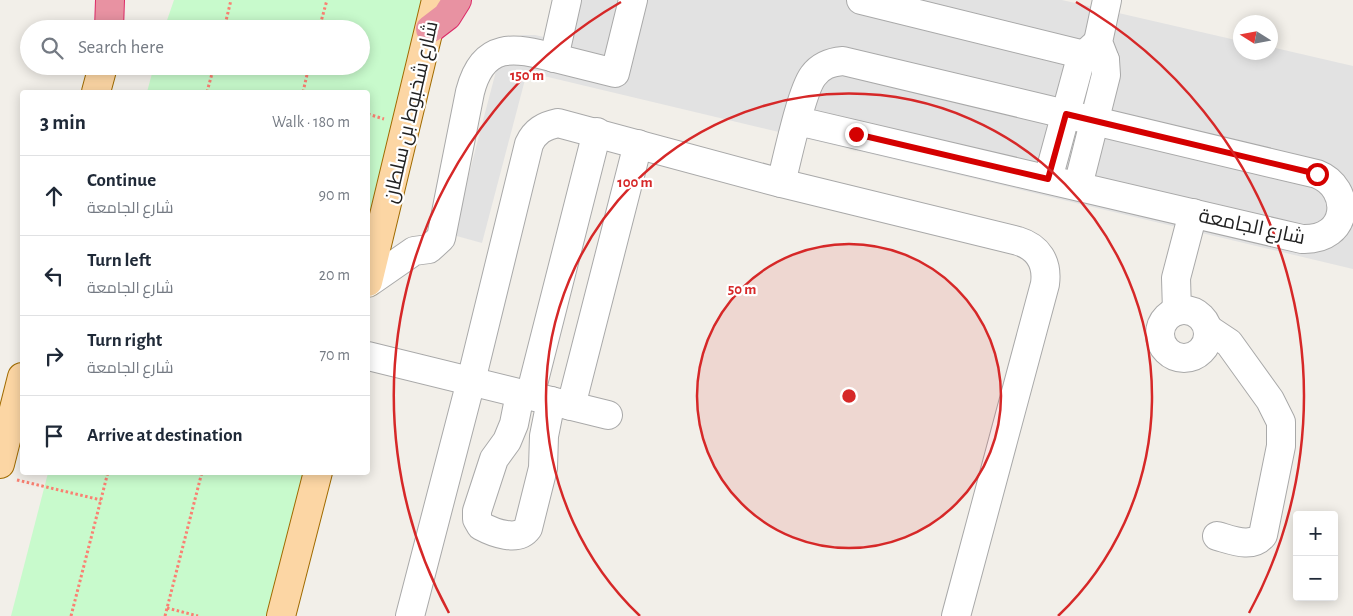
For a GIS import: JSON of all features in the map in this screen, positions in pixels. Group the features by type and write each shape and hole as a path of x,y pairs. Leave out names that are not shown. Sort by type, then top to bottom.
{"highway":[{"path":"109,20 110,0"},
{"path":"430,29 446,16 456,0"}],"main road":[{"path":"116,20 123,0"},
{"name":"شارع شخبوط بن سلطان","path":"370,274 436,0"},
{"path":"97,90 101,75"},
{"path":"5,471 20,388"},
{"path":"281,616 317,475"}],"lane":[{"path":"554,58 567,0"},
{"path":"370,281 414,251 429,249 436,244 444,230 470,92 477,72 493,56 514,49 615,73 633,0"},
{"path":"861,0 1096,52"},
{"path":"1048,179 1066,114 1096,52 1107,0"},
{"path":"1078,186 1106,75 1096,52"},
{"name":"شارع الجامعة","path":"781,183 798,121 812,77 824,66 843,61 1326,177 1339,188 1345,204 1341,222 1336,229 1328,235 1311,239 798,121"},
{"path":"410,616 471,381 529,144 533,136 540,130 558,123 781,183 1018,241 1032,247 1043,260 1046,276 1045,284 956,616"},
{"path":"597,132 543,399 543,462 528,528 522,534 513,536 484,527 477,519 490,468 514,424 543,399 638,144"},
{"path":"1176,311 1176,278 1193,213"},
{"path":"384,220 400,242 414,251"},
{"path":"1176,311 1193,311 1205,321 1208,329 1206,346 1200,353 1184,359 1168,353 1160,338 1160,329 1169,315 1176,311"},
{"path":"1208,329 1229,343 1270,400 1277,410 1282,434 1263,535 1260,540 1249,543 1216,536"},
{"path":"370,356 608,416"},
{"path":"499,451 543,462"}],"path":[{"path":"226,20 231,0"},
{"path":"321,20 327,0"},
{"path":"208,90 212,75"},
{"path":"303,90 307,75"},
{"path":"5,471 101,500"},
{"path":"71,616 107,475"},
{"path":"165,616 201,475"},
{"path":"167,608 198,616"}],"green space":[{"path":"174,0 435,0 370,251 370,90 148,90 152,75 370,75 370,20 167,20"},
{"path":"47,475 310,475 273,616 11,616"}],"shaded area":[{"path":"562,0 1062,0 1233,39 1233,60 1278,60 1278,49 1353,66 1353,269 527,72 482,243 453,235 501,52 510,39 523,35 535,35 552,39"}],"route":[{"path":"856,134 1048,179 1066,114 1317,174"}]}
